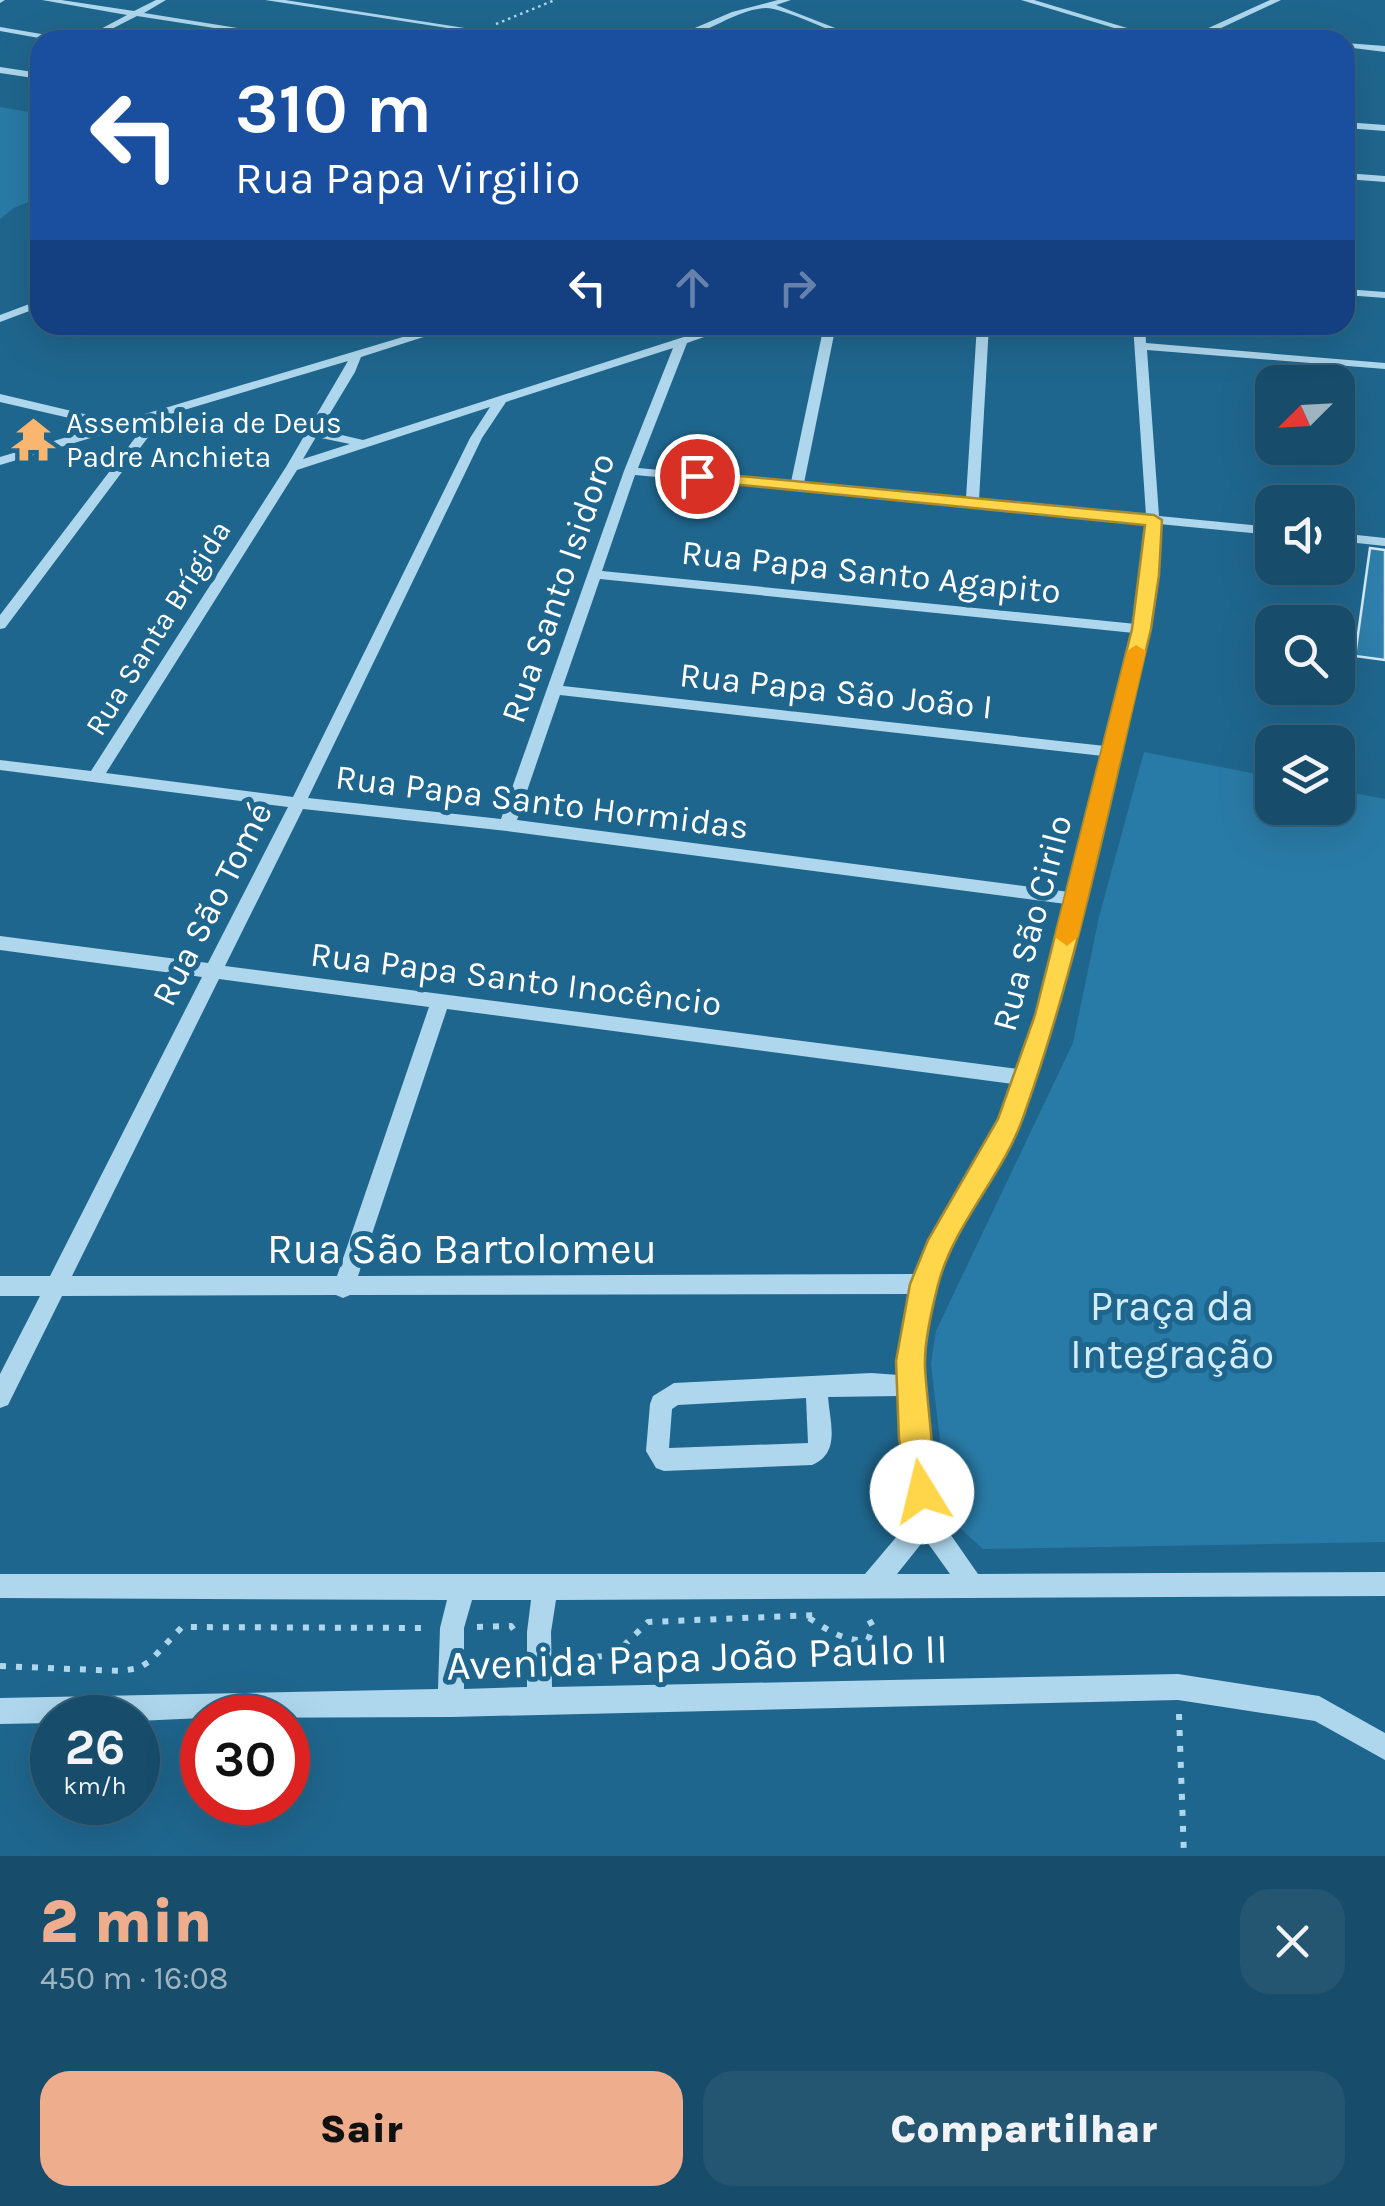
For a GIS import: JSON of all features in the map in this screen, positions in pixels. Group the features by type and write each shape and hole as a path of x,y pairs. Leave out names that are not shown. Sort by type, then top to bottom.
{"street":[{"path":"46,0 242,30"},
{"path":"104,30 162,0"},
{"path":"268,0 473,30"},
{"path":"695,30 734,14 787,0"},
{"path":"1025,0 1128,30"},
{"path":"1216,30 1277,0"},
{"path":"770,6 835,30"},
{"path":"0,29 30,34"},
{"path":"1355,45 1385,49"},
{"path":"21,73 30,68"},
{"path":"0,70 30,74"},
{"path":"1355,126 1385,128"},
{"path":"1355,177 1385,179"},
{"path":"1355,293 1385,295"},
{"path":"6,317 30,306"},
{"path":"0,461 421,335"},
{"path":"292,467 702,335"},
{"path":"798,484 828,335"},
{"path":"972,502 982,335"},
{"name":"Rua São Cirilo","path":"973,1587 926,1518 914,1439 910,1361 924,1284 937,1248 1009,1122 1047,1015 1142,629 1154,520 1139,335"},
{"name":"Rua Santo Isidoro","path":"508,825 630,471 681,342"},
{"path":"1140,346 1385,366"},
{"name":"Rua Santa Brígida","path":"96,776 292,467 350,372 356,354"},
{"path":"637,356 669,373"},
{"path":"0,398 118,426 134,444"},
{"name":"Rua São Tomé","path":"0,1397 298,804 476,438 492,420 501,400"},
{"path":"0,625 161,412"},
{"path":"450,416 476,438"},
{"path":"313,432 360,443"},
{"path":"630,471 1255,529"},
{"path":"1355,539 1385,542"},
{"name":"Rua Papa Santo Agapito","path":"594,574 1142,629"},
{"name":"Rua Papa São João I","path":"554,690 1112,752"},
{"name":"Rua Papa Santo Hormidas","path":"0,765 298,804 508,825 1076,899"},
{"name":"Rua Papa Santo Inocêncio","path":"0,944 1024,1078"},
{"path":"343,1288 440,1002"},
{"name":"Rua São Bartolomeu","path":"0,1286 924,1284"},
{"path":"816,1387 820,1448 812,1454 664,1460 658,1450 660,1404 674,1394 816,1387 911,1386"},
{"path":"873,1584 926,1518"},
{"name":"Avenida Papa João Paulo II","path":"0,1586 1385,1584"},
{"path":"451,1704 452,1628 462,1587"},
{"path":"540,1702 538,1656 546,1588"},
{"name":"Avenida Papa João Paulo II","path":"0,1711 1178,1687 1319,1708 1385,1747"}],"path":[{"path":"482,30 555,0"},
{"name":"Avenida Papa João Paulo II","path":"809,1618 847,1641 868,1640 873,1628 863,1609 852,1609"},
{"name":"Avenida Papa João Paulo II","path":"0,1666 121,1671 140,1668 182,1627 510,1626 538,1656 555,1661 609,1658 622,1650 637,1627 648,1622 809,1618 825,1613"},
{"path":"1178,1687 1184,1856"}],"green space":[{"path":"0,107 30,112 30,201 0,219"},
{"name":"Praça da Integração","path":"1144,752 1255,774 1255,825 1355,825 1355,793 1385,799 1385,1542 983,1549 949,1518 931,1364 936,1331 1073,1043 1099,917"}],"building":[{"path":"1370,548 1385,550 1385,660 1355,656"}],"slow traffic":[{"path":"1067,937 1136,651"}],"place":[{"name":"Assembleia de Deus Padre Anchieta","path":"33,440"}],"route":[{"path":"697,476 1154,520 1142,629 1047,1015 1009,1122 937,1248 924,1284 910,1361 914,1439 922,1492"}]}
